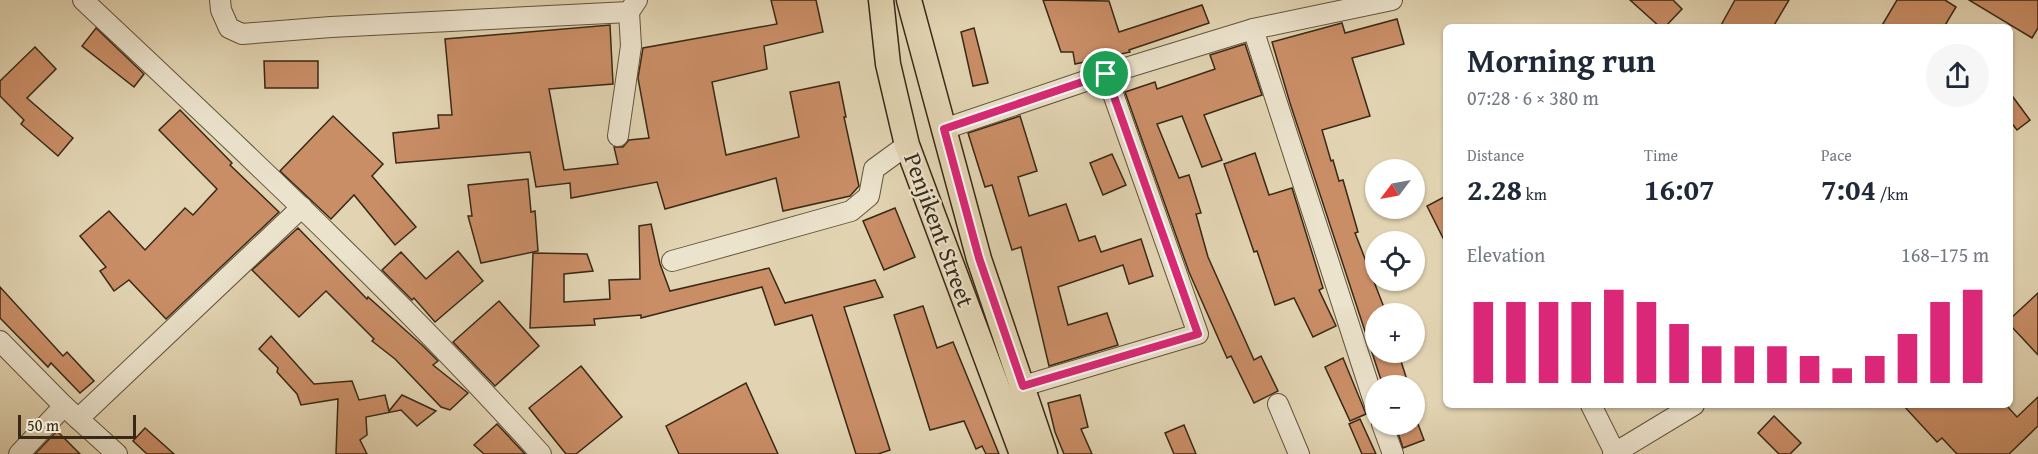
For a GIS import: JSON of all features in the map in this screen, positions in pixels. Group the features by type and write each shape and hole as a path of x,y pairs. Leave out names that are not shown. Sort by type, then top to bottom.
{"main road":[{"name":"Penjikent Street","path":"881,0 888,64 907,145 1022,454"},
{"name":"Penjikent Street","path":"909,0 979,258 1045,454"},
{"path":"888,64 923,55"}],"street":[{"path":"82,0 302,207 488,395 541,454"},
{"path":"220,0 221,10 229,28 242,34 633,6 631,46 618,136"},
{"path":"944,129 1106,74 1253,29 1392,0"},
{"path":"1253,29 1365,375"},
{"path":"1023,386 1198,334 1106,74"},
{"path":"672,261 851,211 869,196 874,169 907,145"},
{"path":"19,454 71,413 302,207"},
{"path":"0,341 71,413 117,454"},
{"path":"1278,404 1299,454"},
{"path":"1592,408 1614,453 1689,408"},
{"path":"1386,435 1393,454"}],"building":[{"path":"771,0 816,0 823,32 764,46 767,69 712,82 726,155 799,137 790,92 839,82 859,186 850,196 783,211 776,178 665,209 657,182 571,198 570,183 536,187 530,152 396,163 393,133 439,128 438,115 452,115 445,39 610,25 613,84 549,89 564,170 618,164 614,147 623,147 629,140 649,138 638,78 643,48 777,24"},
{"path":"1043,0 1109,1 1119,32 1202,5 1209,23 1129,50 1130,52 1075,64 1073,52 1061,52"},
{"path":"1630,0 1673,0 1682,9 1668,24 1657,24"},
{"path":"1735,0 1789,0 1775,24 1722,24"},
{"path":"1897,0 1945,0 1956,7 1946,24 1883,24"},
{"path":"1969,0 2038,0 2038,28 2032,38 2013,27 2013,24 2009,24"},
{"path":"1397,19 1404,44 1352,58 1370,116 1322,130 1339,181 1343,180 1358,232 1355,233 1365,259 1365,291 1378,291 1382,303 1365,303 1365,331 1272,42 1342,23 1345,33"},
{"path":"96,28 144,74 134,87 82,46"},
{"path":"974,28 988,83 973,86 961,32"},
{"path":"1245,44 1262,95 1204,115 1222,160 1202,167 1182,116 1157,124 1179,178 1189,175 1201,213 1196,214 1208,257 1254,360 1261,356 1278,391 1254,403 1231,356 1227,358 1189,272 1125,92 1155,82 1157,89 1215,69 1210,55"},
{"path":"35,47 56,69 27,98 73,138 58,156 21,124 24,120 0,96 0,81"},
{"path":"264,61 318,61 318,88 265,88"},
{"path":"2013,97 2030,120 2017,130 2013,125"},
{"path":"180,110 232,163 230,165 279,212 166,319 129,280 114,291 100,271 106,267 80,236 109,211 145,250 185,208 193,215 217,189 159,130"},
{"path":"333,116 383,164 372,176 416,227 395,245 354,195 331,219 280,171"},
{"path":"1020,116 1037,171 1018,177 1029,216 1066,204 1079,241 1095,236 1101,252 1141,239 1153,276 1129,284 1123,265 1058,287 1068,325 1107,313 1118,345 1049,366 1021,247 1012,250 992,185 985,187 968,133"},
{"path":"1255,153 1269,195 1292,188 1323,288 1319,290 1336,326 1313,337 1294,298 1275,305 1224,164"},
{"path":"1112,154 1126,185 1103,195 1090,163"},
{"path":"528,179 531,212 535,211 538,251 481,263 468,216 472,216 468,185"},
{"path":"1443,198 1443,238 1427,206"},
{"path":"895,208 915,257 884,270 863,221"},
{"path":"651,224 660,264 670,291 769,268 785,303 875,280 883,297 844,307 890,450 878,454 856,454 812,315 775,325 762,287 641,318 641,315 594,319 595,325 530,328 533,253 587,254 593,271 564,274 564,302 610,299 609,280 640,279 639,226"},
{"path":"298,228 367,299 368,297 438,361 433,365 468,393 450,410 441,407 395,359 372,341 374,339 326,291 299,317 252,270"},
{"path":"458,251 483,281 435,322 414,298 412,300 382,270 401,252 426,279"},
{"path":"0,287 63,356 67,352 94,381 80,393 51,363 48,367 0,318"},
{"path":"2038,293 2038,355 2013,328 2013,316"},
{"path":"499,301 539,346 495,386 453,342"},
{"path":"923,306 937,348 953,342 999,454 986,454 982,446 976,449 964,421 930,430 894,315"},
{"path":"271,336 314,384 352,381 359,400 385,395 389,411 402,395 436,411 417,426 401,410 366,417 367,435 360,440 367,454 336,454 338,399 301,405 297,394 277,372 278,368 259,349"},
{"path":"1343,358 1365,414 1350,421 1325,367"},
{"path":"1375,363 1402,363 1405,375 1379,375"},
{"path":"581,366 622,417 576,454 566,454 529,408"},
{"path":"746,383 778,454 679,454 666,426"},
{"path":"1080,395 1088,427 1081,429 1092,454 1064,454 1055,432 1048,403"},
{"path":"2038,397 2038,426 2009,454 1957,454 1942,438 1937,442 1906,408 2009,408 2017,417"},
{"path":"1774,416 1801,443 1790,454 1779,454 1758,433"},
{"path":"1360,419 1365,435 1367,435 1376,454 1362,454 1349,424"},
{"path":"497,424 525,454 484,454 474,445"},
{"path":"1184,425 1196,454 1174,454 1165,433"},
{"path":"145,428 174,454 147,454 133,441"},
{"path":"57,431 80,454 35,454"},
{"path":"1399,435 1422,435 1424,440 1403,448"}],"route":[{"path":"1106,74 1174,272 1198,334 1023,386 979,258 944,129 1106,74"}]}
